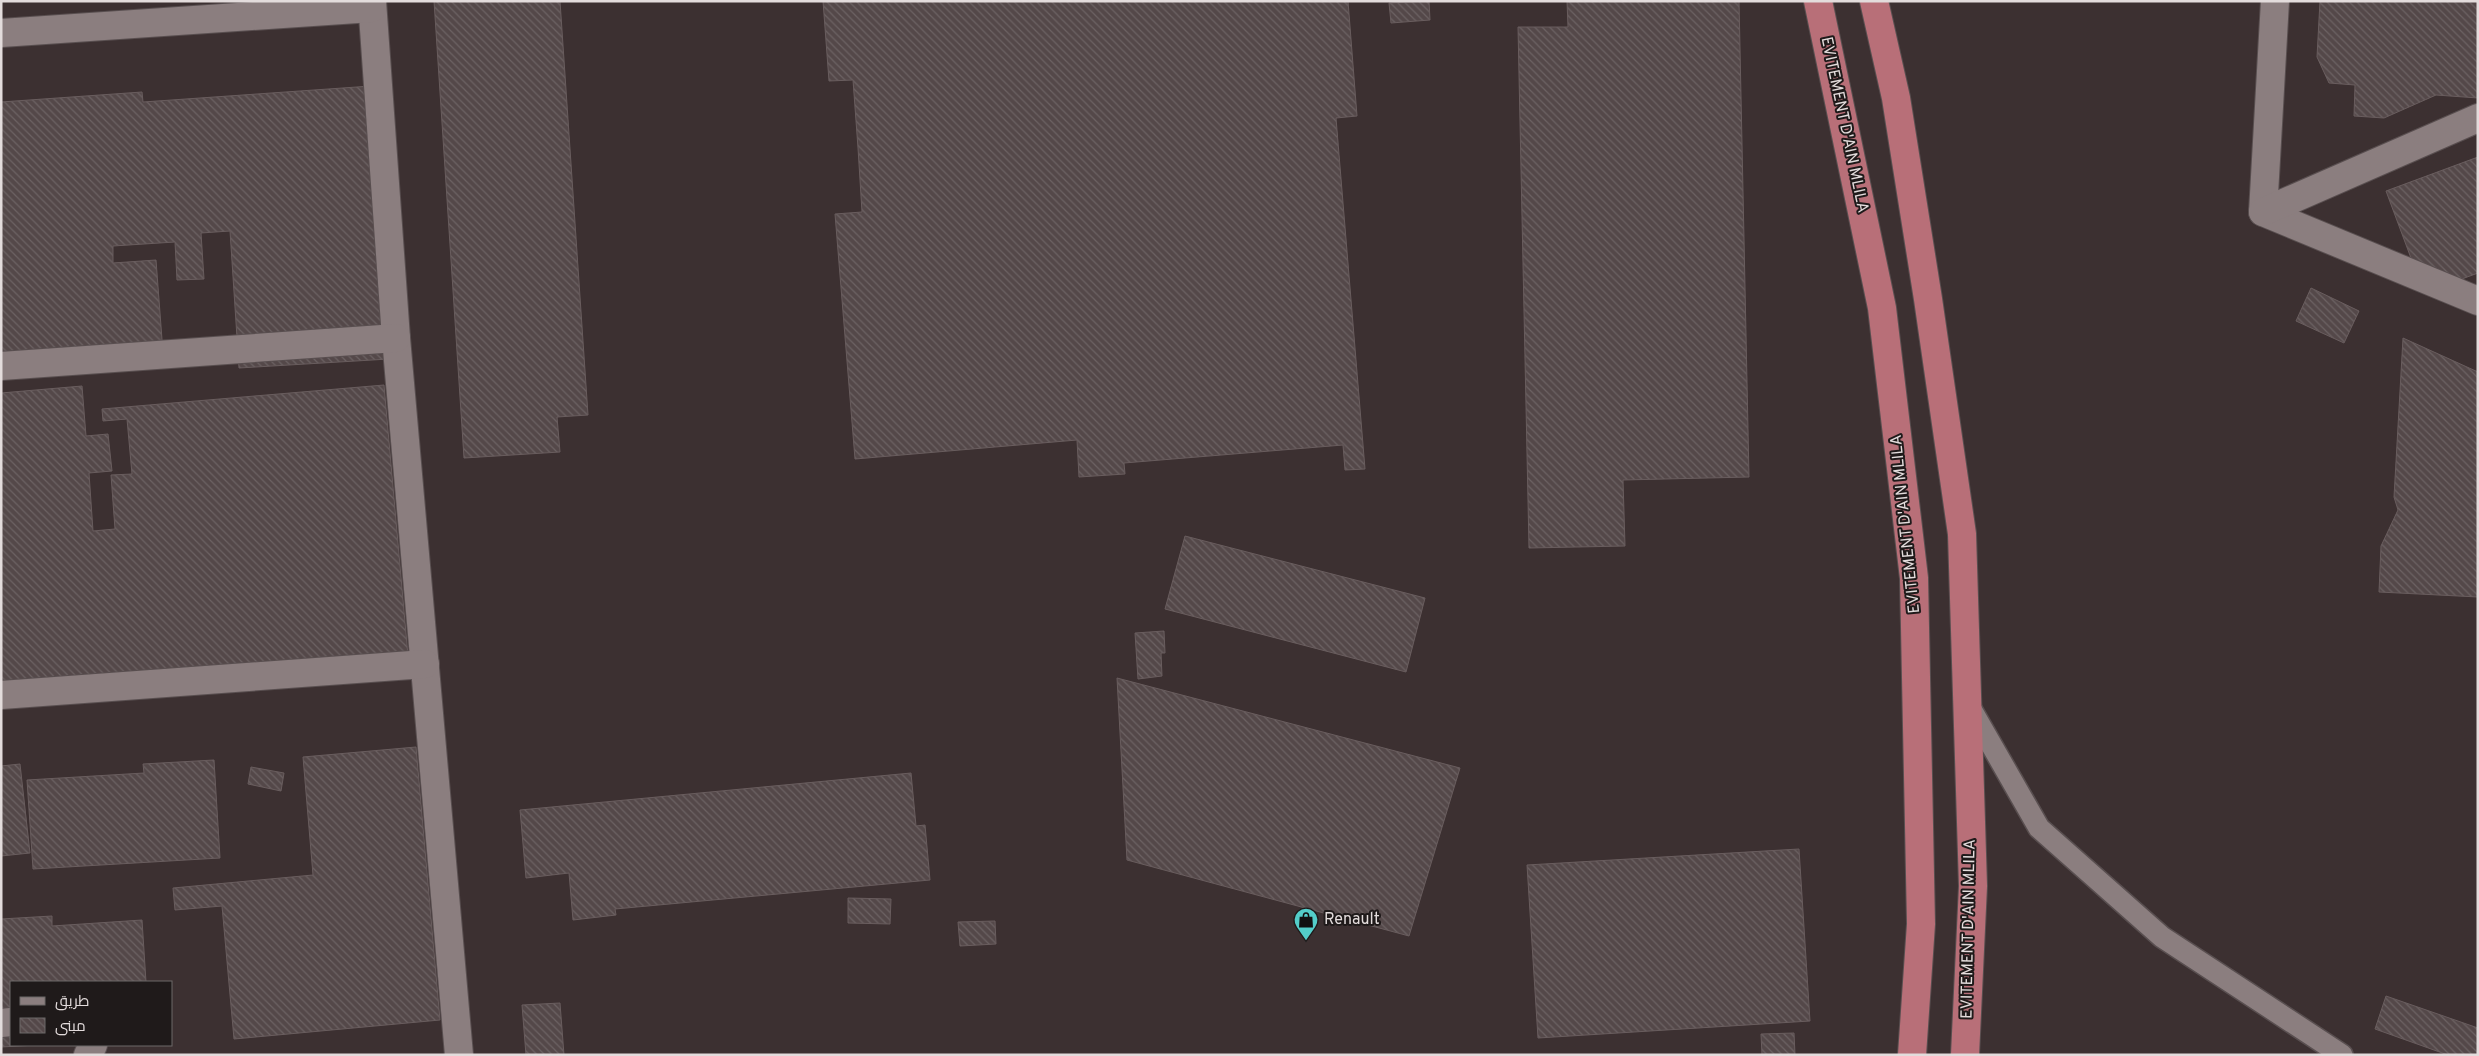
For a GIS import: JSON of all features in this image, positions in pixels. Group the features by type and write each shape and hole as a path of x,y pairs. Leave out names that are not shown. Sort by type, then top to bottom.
{"highway":[{"name":"EVITEMENT D'AIN MLILA","path":"1818,1 1882,308 1914,578 1921,924 1912,1055"},
{"name":"EVITEMENT D'AIN MLILA","path":"1874,1 1896,98 1962,534 1972,886 1965,1055"}],"street":[{"path":"2263,212 2275,1"},
{"path":"1,33 372,4 396,338 458,1055"},
{"path":"2263,212 2478,118"},
{"path":"2263,212 2478,301"},
{"path":"1,366 396,338"},
{"path":"1,695 425,664"}],"lane":[{"path":"1967,703 2038,828 2162,938 2342,1055"}],"building":[{"path":"434,1 560,1 588,415 557,417 560,452 464,458"},
{"path":"823,1 1348,1 1357,116 1336,118 1365,469 1345,470 1343,445 1124,463 1125,474 1079,477 1077,440 855,459 835,214 862,212 858,148 853,80 829,81"},
{"path":"1429,1 1430,20 1391,23 1389,3"},
{"path":"1567,1 1739,1 1749,477 1623,480 1625,546 1529,548 1518,27 1568,27"},
{"path":"2320,1 2478,1 2478,98 2436,95 2384,118 2354,116 2355,85 2329,83 2317,57"},
{"path":"371,86 389,359 239,368 230,231 201,233 204,279 177,280 175,242 113,246 113,263 156,260 164,366 1,377 1,102 142,92 143,102"},
{"path":"2478,157 2478,273 2424,293 2386,191"},
{"path":"2311,288 2359,311 2344,343 2296,321"},
{"path":"2403,338 2478,372 2478,597 2379,592 2381,546 2398,510 2394,497"},
{"path":"384,385 408,656 1,691 1,393 82,386 86,436 108,434 112,471 89,473 93,531 115,529 111,475 132,474 127,419 103,421 102,409"},
{"path":"1185,536 1425,598 1406,672 1165,609"},
{"path":"1164,631 1165,653 1161,653 1162,676 1138,679 1135,633"},
{"path":"1117,678 1460,768 1409,936 1127,860"},
{"path":"416,747 440,1020 234,1039 222,906 175,910 173,888 313,875 303,757"},
{"path":"214,760 220,858 33,869 27,780 144,773 143,764"},
{"path":"20,764 30,853 1,856 1,766"},
{"path":"251,767 284,773 281,791 248,784"},
{"path":"911,773 916,826 925,825 930,880 615,909 616,915 573,920 569,873 526,878 520,810"},
{"path":"1799,849 1810,1021 1538,1038 1527,865"},
{"path":"848,898 891,899 890,924 848,923"},
{"path":"52,916 52,926 142,920 146,981 10,981 10,1046 19,1046 1,1047 1,919"},
{"path":"995,921 996,944 960,946 958,922"},
{"path":"2386,996 2478,1028 2478,1055 2448,1055 2375,1029"},
{"path":"560,1003 564,1055 526,1055 522,1005"},
{"path":"1794,1033 1795,1055 1762,1055 1761,1034"}],"place":[{"name":"Renault","path":"1306,941"}]}
